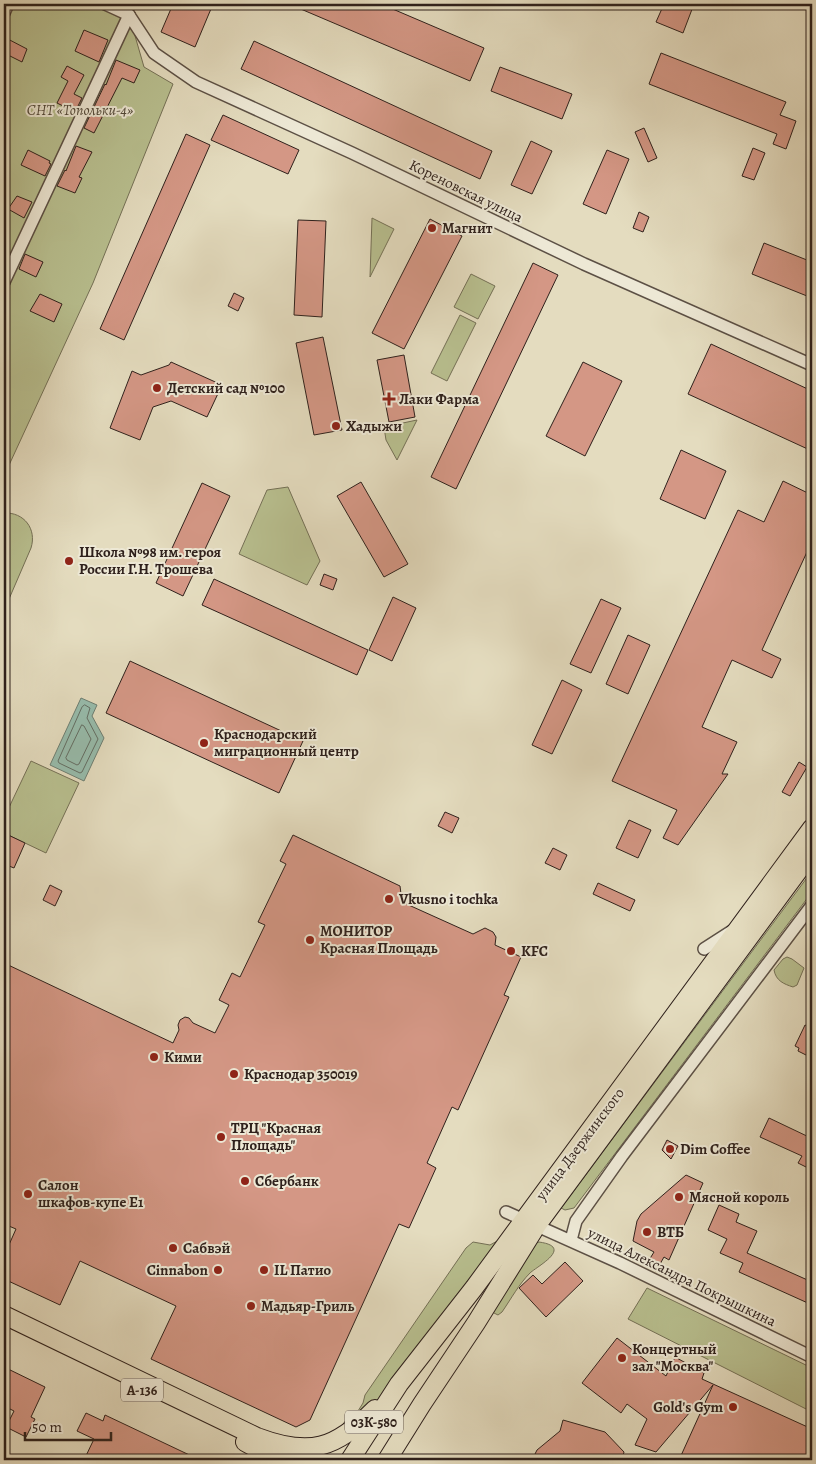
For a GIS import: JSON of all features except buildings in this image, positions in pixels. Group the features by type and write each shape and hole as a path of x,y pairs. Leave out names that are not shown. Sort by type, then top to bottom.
{"main road":[{"name":"улица Дзержинского","path":"387,1460 476,1323 531,1222 740,926 812,828"},
{"name":"улица Дзержинского","path":"350,1460 399,1384 531,1222 812,852"},
{"name":"А-136","path":"4,1315 257,1437 285,1446 317,1447 329,1444 364,1420 399,1384"},
{"name":"А-136","path":"4,1324 187,1411 278,1460"},
{"name":"03К-580","path":"397,1460 409,1424"}],"street":[{"path":"4,13 8,4"},
{"path":"4,282 129,14 105,4"},
{"name":"Кореновская улица","path":"129,14 154,54 196,82 352,153 584,264 812,365"},
{"path":"571,1240 576,1221 622,1156 812,905"},
{"path":"704,949 740,926"},
{"name":"улица Александра Покрышкина","path":"506,1212 571,1240 812,1357"}],"green space":[{"name":"СНТ «Топольки-4»","path":"4,4 108,4 129,15 144,67 173,84 93,283 4,476"},
{"path":"372,218 394,229 370,277"},
{"path":"471,274 495,286 478,319 454,307"},
{"path":"460,315 476,323 447,381 431,373"},
{"path":"417,420 397,460 386,440 384,427"},
{"path":"288,487 320,561 307,585 239,554 267,490"},
{"path":"4,513 18,515 27,523 32,534 32,541 31,548 4,607"},
{"path":"31,761 79,783 46,853 4,833 4,818"},
{"path":"812,871 812,892 574,1208 565,1210 561,1208"},
{"path":"787,957 804,968 797,985 793,987 779,979 774,970"},
{"path":"499,1240 477,1272 374,1406 338,1431 346,1420 358,1411 365,1395 466,1248 473,1242 490,1245"},
{"path":"539,1242 554,1248 554,1252 526,1277 502,1312 498,1315 492,1312 534,1244"},
{"path":"647,1288 812,1368 812,1412 628,1319"}],"water":[{"path":"81,698 97,705 92,716 104,738 84,781 50,765"}],"place":[{"name":"Магнит","path":"432,228"},
{"name":"Детский сад №100","path":"157,388"},
{"name":"Лаки Фарма","path":"389,399"},
{"name":"Хадыжи","path":"336,426"},
{"name":"Школа №98 им. героя России Г.Н. Трошева","path":"69,561"},
{"name":"Краснодарский миграционный центр","path":"204,743"},
{"name":"Vkusno i tochka","path":"389,899"},
{"name":"МОНИТОР Красная Площадь","path":"310,940"},
{"name":"KFC","path":"511,951"},
{"name":"Кими","path":"154,1057"},
{"name":"Краснодар 350019","path":"234,1074"},
{"name":"ТРЦ \"Красная Площадь\"","path":"221,1137"},
{"name":"Dim Coffee","path":"670,1149"},
{"name":"Сбербанк","path":"245,1181"},
{"name":"Салон шкафов-купе Е1","path":"28,1194"},
{"name":"Мясной король","path":"679,1197"},
{"name":"ВТБ","path":"647,1232"},
{"name":"Сабвэй","path":"173,1248"},
{"name":"Cinnabon","path":"218,1270"},
{"name":"IL Патио","path":"264,1270"},
{"name":"Мадьяр-Гриль","path":"251,1306"},
{"name":"Концертный зал \"Москва\"","path":"622,1358"},
{"name":"Gold's Gym","path":"733,1407"}]}
